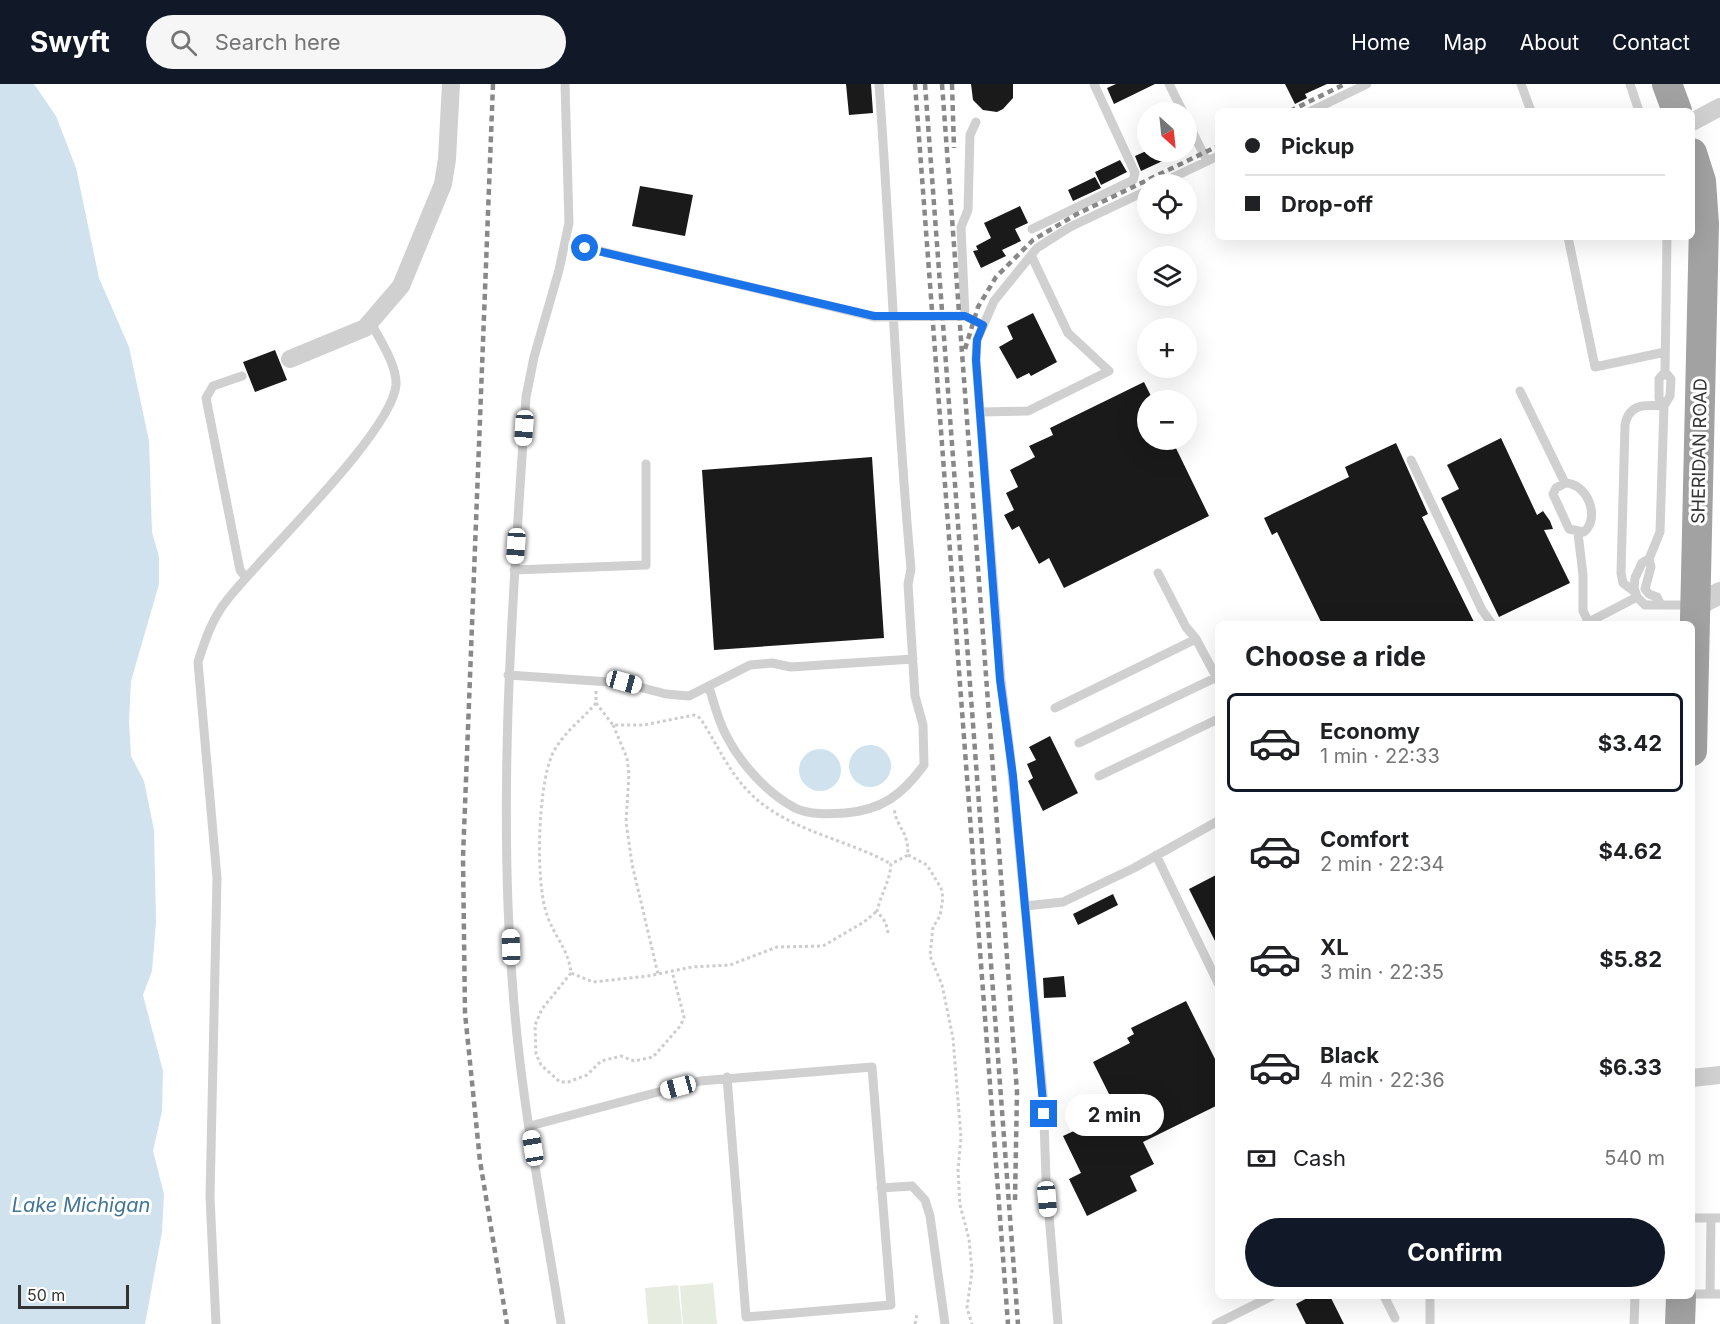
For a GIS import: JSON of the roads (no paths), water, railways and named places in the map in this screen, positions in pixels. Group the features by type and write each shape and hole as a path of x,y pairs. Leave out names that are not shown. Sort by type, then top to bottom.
{"highway":[{"name":"SHERIDAN ROAD","path":"1695,162 1701,181 1704,225 1708,599 1695,722"},
{"path":"1680,1324 1693,1299"}],"street":[{"path":"290,359 365,328 401,286 443,184 447,159 451,84"},
{"path":"1695,121 1719,109"},
{"path":"1695,1078 1718,1079"}],"lane":[{"path":"561,1324 530,1126 513,992 505,814 508,675 526,397 534,357 566,243 569,223 564,84"},
{"path":"709,687 725,734 738,754 768,788 796,808 826,815 858,812 892,800 924,765 923,725 915,696 908,584 911,569 898,422 896,318 879,84"},
{"path":"1032,229 1133,180 1135,173 1094,84"},
{"path":"1169,84 1178,102"},
{"path":"1317,108 1367,84"},
{"path":"1521,84 1530,108"},
{"path":"1630,84 1638,108"},
{"path":"965,316 961,226 968,210 970,135 976,122"},
{"path":"1197,140 1208,161"},
{"path":"1180,174 1215,158"},
{"path":"1058,1324 1046,1178 1043,1092 1000,680 976,360 977,340 994,301 1030,255 1070,227 1137,195"},
{"path":"1569,240 1595,367 1665,352"},
{"path":"1660,605 1657,597 1649,594 1645,589 1651,567 1649,559 1660,532 1661,521 1664,405 1659,398 1659,378 1665,372 1667,240"},
{"path":"566,243 874,316 896,318 965,316 983,325"},
{"path":"980,412 1028,411 1109,371 1068,333 1030,255"},
{"path":"216,1324 210,1197 217,878 198,662 207,633 226,602 362,448 386,414 396,385 389,358 370,321"},
{"path":"242,376 213,386 206,398 240,570 246,578"},
{"path":"1520,391 1564,483"},
{"path":"1664,405 1634,407 1627,413 1621,573 1623,583 1645,605 1653,607 1708,599"},
{"path":"1411,460 1482,610 1490,621"},
{"path":"514,570 646,565 646,464"},
{"path":"1564,483 1572,483 1581,489 1591,506 1591,524 1584,532 1578,532 1569,529 1553,494 1556,488 1564,483"},
{"path":"1578,532 1583,575 1583,611 1586,621"},
{"path":"1636,595 1635,578 1642,563 1649,559"},
{"path":"1158,573 1185,627 1196,639 1215,674"},
{"path":"1590,621 1636,595"},
{"path":"1055,708 1196,639"},
{"path":"508,675 624,682 666,694 689,696 750,665 772,663 791,667 913,658"},
{"path":"1079,743 1215,679"},
{"path":"1100,776 1215,721"},
{"path":"1025,906 1063,902 1215,823"},
{"path":"1156,855 1215,977"},
{"path":"530,1126 700,1081 727,1077 872,1067 891,1305 746,1317 727,1077"},
{"path":"881,1188 912,1186 920,1191 925,1200 930,1216 945,1324"},
{"path":"1695,1218 1715,1218 1695,1295 1720,1294"},
{"path":"1216,1324 1266,1299"},
{"path":"1386,1299 1395,1318"},
{"path":"1430,1299 1430,1324"},
{"path":"1634,1324 1635,1299"}],"water":[{"name":"Lake Michigan","path":"0,84 34,84 56,116 76,168 99,278 129,347 149,441 152,532 159,557 159,584 131,681 129,721 131,756 144,781 154,830 156,922 152,971 143,995 163,1071 162,1111 153,1151 164,1194 162,1232 145,1324 0,1324"},
{"path":"870,745 885,751 891,766 885,781 870,787 855,781 849,766 855,751"},
{"path":"820,749 835,755 841,770 835,785 820,791 805,785 799,770 805,755"}],"railway":[{"path":"493,84 463,857 465,1013 480,1161 507,1324"},
{"path":"915,84 1008,1324"},
{"path":"925,84 1018,1324"},
{"path":"942,84 1017,1092 1015,1200"},
{"path":"952,84 954,148"},
{"path":"1296,108 1345,84"},
{"path":"965,349 978,307 996,277 1033,240 1077,214 1215,147"}]}
